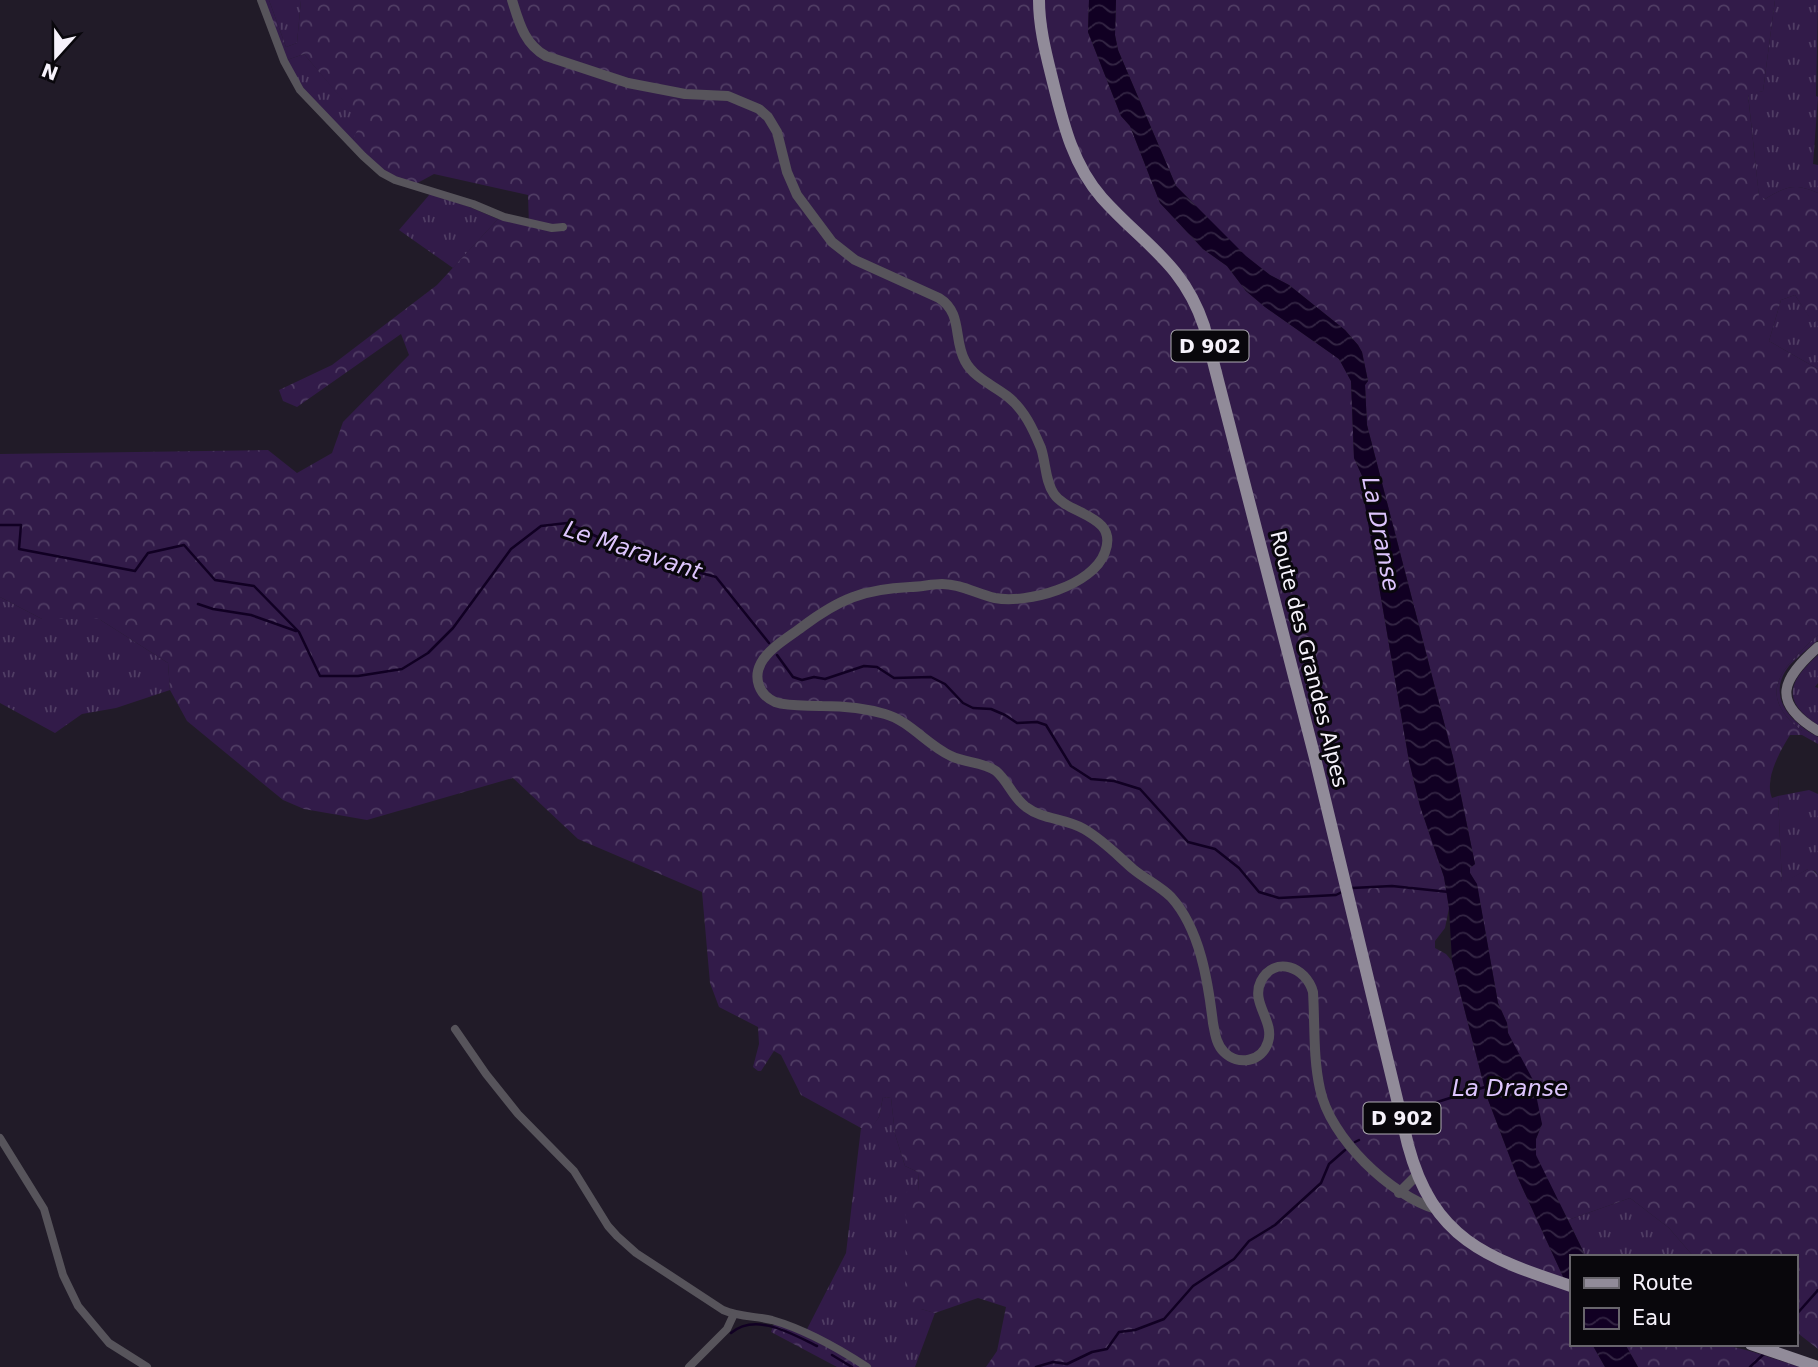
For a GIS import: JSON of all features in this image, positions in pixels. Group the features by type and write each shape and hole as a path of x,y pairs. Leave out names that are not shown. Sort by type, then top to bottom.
{"main road":[{"name":"Route des Grandes Alpes","path":"1039,0 1043,39 1056,96 1065,131 1079,165 1100,195 1178,274 1201,315 1417,1175 1436,1209 1473,1246 1498,1260 1570,1286"},
{"path":"1818,648 1795,668 1787,693 1793,712 1818,731"},
{"path":"1757,1346 1818,1367"}],"street":[{"path":"261,0 288,68 300,90 382,173 395,180 473,204 504,217 552,228 563,227"},
{"path":"512,0 527,39 545,56 636,84 685,94 728,96 764,113 777,132 793,187 827,237 837,248 855,260 939,298 951,307 960,349 966,363 976,375 1012,400 1024,414 1043,454 1052,492 1064,504 1095,519 1105,532 1107,550 1094,568 1074,582 1037,596 1003,599 944,584 882,588 847,599 819,614 765,657 757,674 763,693 780,703 865,710 896,718 949,755 995,771 1016,798 1030,810 1078,826 1110,847 1136,872 1164,891 1183,913 1195,938 1204,972 1216,1039 1225,1053 1234,1059 1244,1061 1255,1058 1263,1051 1268,1041 1269,1030 1258,1000 1258,989 1263,978 1281,967 1293,968 1303,973 1310,981 1313,992 1317,1069 1325,1107 1345,1139 1399,1193 1436,1209"},
{"path":"455,1029 518,1114 574,1171 617,1237 654,1266 718,1307 734,1314 760,1317 790,1326 836,1347 867,1367"},
{"path":"0,1139 44,1209 63,1275 78,1306 109,1343 147,1367"},
{"path":"1399,1193 1417,1175"},
{"path":"689,1367 730,1325 734,1314"}],"green space":[{"path":"261,0 269,0 286,47 297,43 301,0 1089,0 1088,32 1121,116 1130,126 1160,203 1203,249 1227,266 1246,291 1339,359 1351,381 1354,458 1363,478 1363,493 1409,761 1420,806 1444,877 1449,908 1445,928 1435,941 1435,948 1452,961 1487,1097 1517,1176 1570,1292 1570,1346 1593,1346 1605,1367 986,1367 997,1351 1006,1307 978,1298 935,1313 921,1309 905,1299 906,1192 919,1191 918,1172 905,1166 895,1134 891,1098 883,1097 879,1117 871,1129 861,1128 801,1095 781,1055 774,1051 761,1071 753,1067 759,1044 758,1027 719,1007 710,983 702,892 578,839 513,778 367,820 304,809 283,800 187,721 170,690 168,663 99,619 42,619 0,597 0,454 268,450 297,473 332,453 343,422 409,355 401,334 297,407 283,401 279,390 332,365 437,285 498,219 529,226 528,195 434,174 412,186 395,180 351,144 361,122 304,54 284,61"},
{"path":"269,0 301,0 297,43 286,47"},
{"path":"1116,0 1775,0 1763,91 1748,95 1759,196 1765,199 1791,187 1818,193 1818,320 1813,323 1795,295 1781,300 1769,341 1818,369 1818,635 1794,658 1779,680 1779,704 1787,717 1802,731 1802,735 1790,735 1774,765 1770,790 1772,798 1778,796 1782,883 1808,869 1818,875 1818,1349 1797,1333 1797,1255 1692,1255 1669,1228 1630,1198 1568,1220 1535,1155 1536,1139 1542,1124 1498,1003 1477,885 1470,873 1470,868 1475,864 1453,757 1367,425 1365,385 1368,381 1362,352 1345,330 1289,285 1270,275 1245,256 1176,186 1118,50 1115,35"},
{"path":"1775,0 1818,0 1818,97 1813,164 1818,165 1818,193 1791,187 1765,199 1759,197 1748,94 1763,91"},
{"path":"304,54 362,122 351,144 314,107 284,61"},
{"path":"430,194 498,219 453,268 399,230"},
{"path":"1795,295 1813,322 1818,320 1818,369 1769,341 1781,300"},
{"path":"0,597 42,619 99,619 168,663 170,690 116,708 82,714 55,733 0,703"},
{"path":"1818,635 1818,640 1789,666 1782,677 1780,688 1781,698 1791,717 1818,737 1818,744 1802,735 1802,731 1787,717 1779,704 1777,692 1779,680 1785,669"},
{"path":"1818,655 1818,683 1815,687 1818,688 1818,725 1798,707 1793,690 1800,673"},
{"path":"1809,790 1818,794 1818,875 1808,869 1782,884 1778,796"},
{"path":"883,1097 891,1098 895,1134 905,1166 918,1172 919,1192 907,1192 921,1309 935,1313 915,1367 867,1367 805,1333 846,1253 861,1128 871,1128 879,1117"},
{"path":"1630,1198 1669,1228 1692,1255 1585,1255 1568,1220"},
{"path":"775,1321 867,1367 837,1367 771,1332"},
{"path":"1626,1346 1729,1346 1800,1367 1638,1367"}],"water":[{"name":"La Dranse","path":"1089,0 1116,0 1115,35 1118,50 1176,186 1246,256 1270,275 1289,285 1345,330 1362,352 1368,381 1365,385 1367,425 1453,757 1475,864 1470,868 1470,873 1477,884 1498,1003 1507,1023 1508,1033 1533,1080 1542,1124 1536,1139 1536,1155 1585,1255 1570,1255 1570,1292 1517,1176 1487,1097 1452,961 1444,877 1420,806 1409,761 1363,493 1363,478 1354,458 1351,381 1339,359 1246,291 1227,266 1203,249 1160,203 1130,126 1121,116 1088,32"},
{"path":"1593,1346 1626,1346 1638,1367 1605,1367"}],"waterway":[{"name":"Le Maravant","path":"0,525 21,525 19,549 135,571 148,553 184,545 215,580 254,586 299,632 320,676 358,676 402,669 428,653 453,628 511,549 541,526 567,523 633,553 658,558 678,567 716,577 769,643"},
{"path":"198,604 251,615 296,631"},
{"name":"Le Maravant","path":"777,655 793,677 802,680 814,677 825,679 864,666 877,667 894,678 931,677 945,684 963,703 973,708 991,709 1017,723 1037,722 1046,725 1071,766 1091,779 1114,781 1140,789 1188,842 1215,849 1239,868 1259,892 1279,898 1336,895 1342,892"},
{"name":"Le Maravant","path":"1352,888 1392,886 1449,892"},
{"path":"1415,1109 1485,1087"},
{"path":"1355,1142 1359,1140"},
{"path":"1036,1367 1053,1362 1067,1364 1092,1352 1107,1349 1119,1332 1135,1330 1164,1319 1193,1286 1234,1259 1249,1241 1275,1225 1321,1183 1329,1164 1345,1150"},
{"path":"1797,1314 1818,1290"},
{"path":"731,1333 751,1324 763,1325 785,1331 817,1346"},
{"path":"1750,1367 1766,1352"},
{"path":"832,1355 852,1367"}]}
